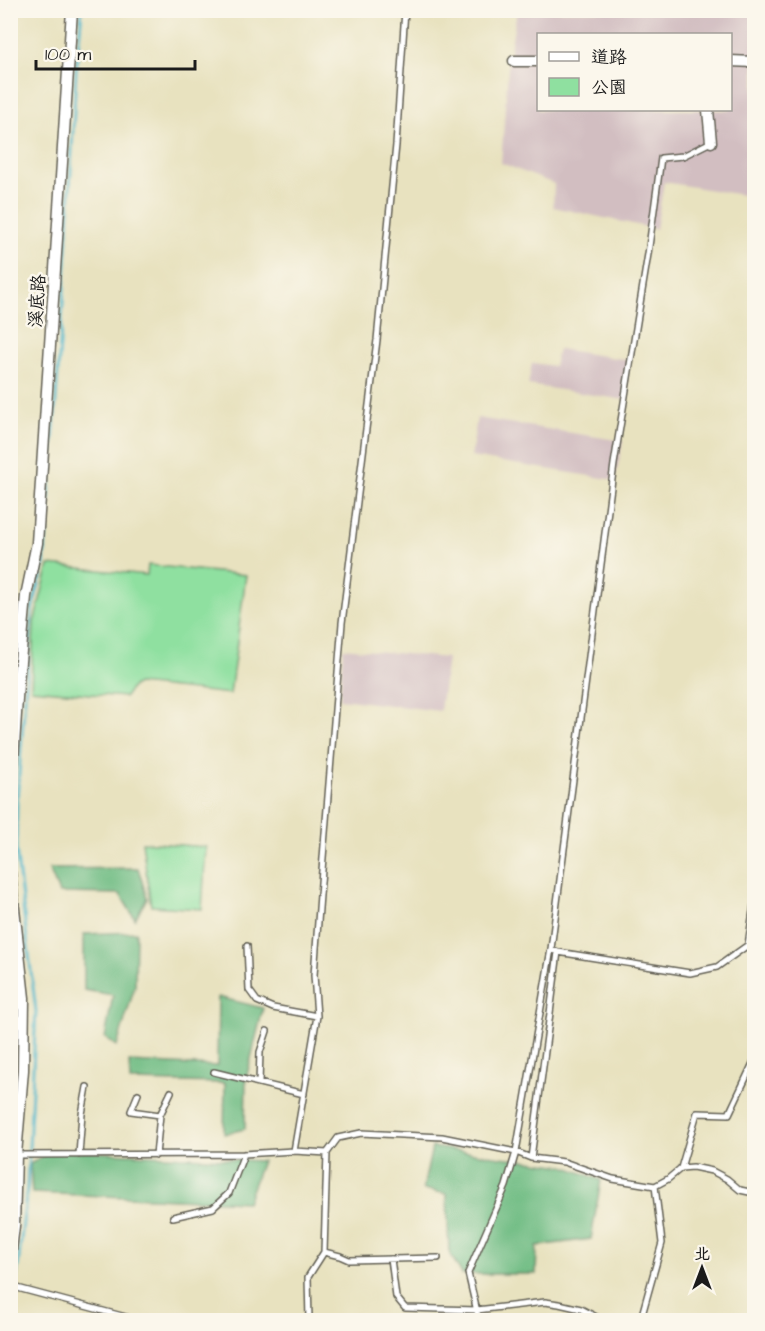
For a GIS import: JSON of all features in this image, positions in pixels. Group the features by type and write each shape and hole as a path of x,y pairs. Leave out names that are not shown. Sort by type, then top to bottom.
{"street":[{"name":"溪底路","path":"10,808 18,684 27,596 37,543 72,10"},
{"path":"514,61 537,61"},
{"path":"732,61 754,62"},
{"path":"708,111 711,142"},
{"path":"10,873 24,998 23,1070 15,1155 14,1226 10,1258"}],"lane":[{"path":"294,1151 317,1016 314,975 342,623 377,340 396,145 405,10"},
{"path":"479,1320 468,1273 506,1186 516,1152 551,949 614,464 661,158 683,156 711,142"},
{"path":"551,949 690,973 717,967 748,945 754,904"},
{"path":"748,945 753,948 754,952"},
{"path":"247,946 249,990 257,1001 273,1008 317,1016"},
{"path":"531,1158 558,952"},
{"path":"754,975 754,991"},
{"path":"259,1083 260,1052 267,1031"},
{"path":"309,1320 308,1277 324,1252 327,1153 338,1138 361,1133 442,1137 516,1152 531,1158 564,1162 613,1179 655,1186 681,1168 698,1113 729,1114 754,1061"},
{"path":"214,1072 304,1094"},
{"path":"80,1155 82,1114 87,1087"},
{"path":"156,1155 160,1115 171,1092"},
{"path":"138,1094 131,1111 160,1115"},
{"path":"15,1155 244,1154 294,1151 327,1153"},
{"path":"173,1217 213,1208 229,1193 244,1154"},
{"path":"681,1168 693,1167 712,1171 727,1179 740,1190 754,1193"},
{"path":"622,1320 642,1315 662,1243 655,1186"},
{"path":"324,1252 350,1260 438,1258"},
{"path":"392,1259 396,1297 405,1308 477,1310 545,1302 581,1310 602,1320"},
{"path":"10,1286 137,1320"}],"shaded area":[{"path":"517,11 754,11 754,197 664,182 656,229 553,207 554,184 501,163 509,56"},
{"path":"558,349 629,360 626,400 528,385 532,363 554,366"},
{"path":"477,418 623,441 615,480 471,457"},
{"path":"343,648 447,658 440,711 340,699"}],"green space":[{"path":"49,565 147,575 148,565 246,575 230,694 138,684 132,687 125,697 31,689 34,622"},
{"path":"142,842 206,847 202,909 151,906"},
{"path":"138,868 147,898 135,919 120,894 59,893 49,869"},
{"path":"136,932 135,986 117,1046 105,1038 113,995 84,990 84,934"},
{"path":"218,997 263,1008 246,1079 245,1129 224,1134 225,1083 130,1081 129,1062 217,1066"},
{"path":"432,1147 564,1166 601,1180 591,1239 537,1246 536,1274 462,1274 449,1252 447,1194 423,1189"},
{"path":"53,1150 262,1161 247,1202 32,1193 30,1164"}],"waterway":[{"path":"15,1320 12,1303 27,1188 36,1011 16,850 17,799 32,609 44,564 67,248 76,71 82,10"}]}
